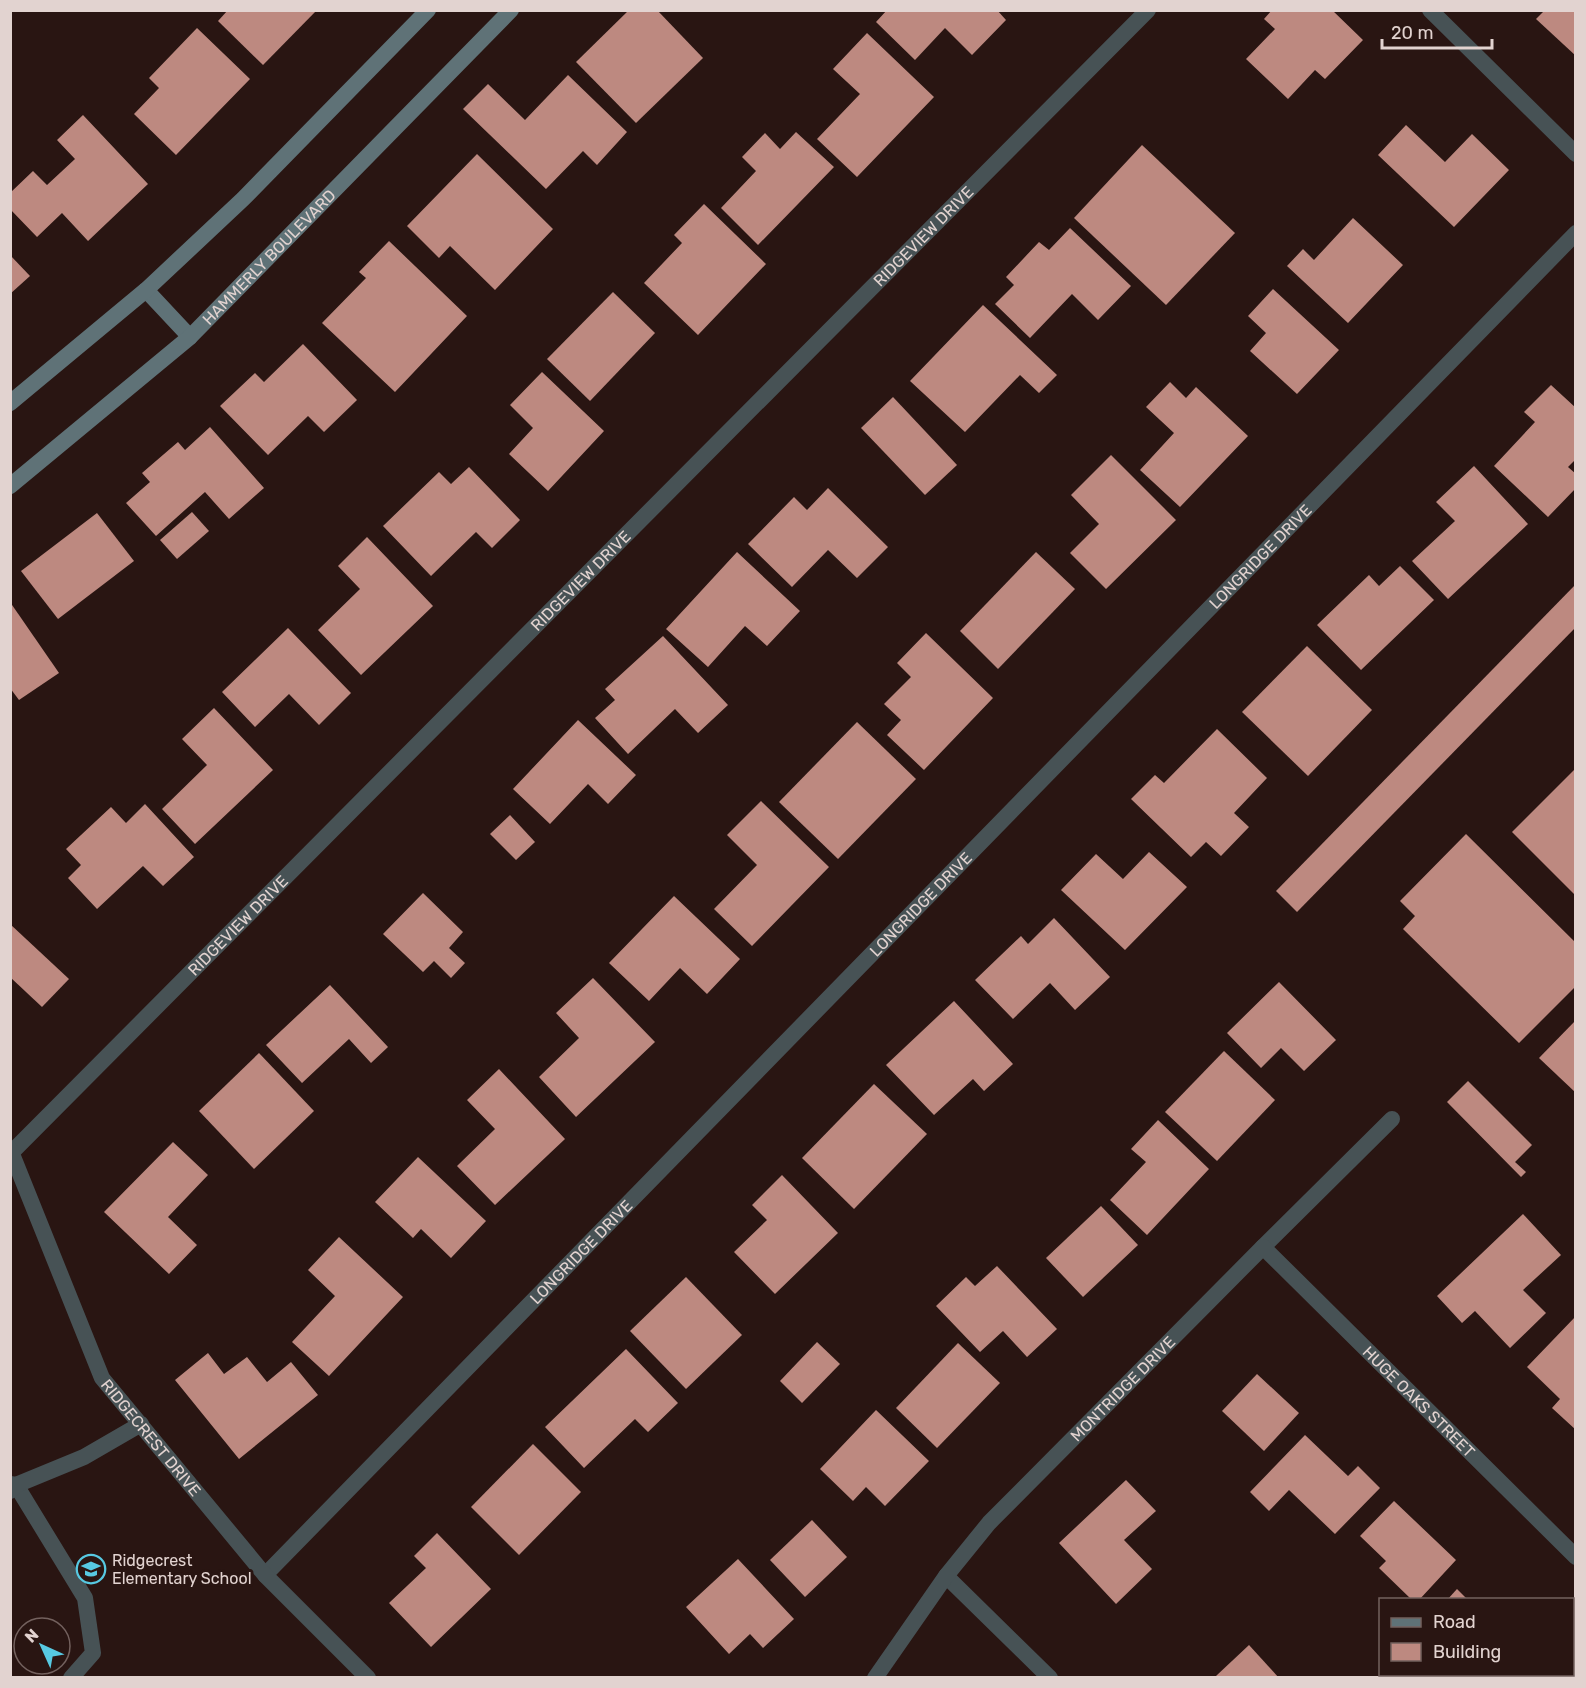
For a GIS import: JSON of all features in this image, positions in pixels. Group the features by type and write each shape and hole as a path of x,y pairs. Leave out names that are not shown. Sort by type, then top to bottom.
{"main road":[{"path":"10,404 146,290 243,199 428,10"},
{"name":"HAMMERLY BOULEVARD","path":"10,486 190,337 511,10"},
{"path":"146,290 190,337"}],"street":[{"name":"RIDGEVIEW DRIVE","path":"11,1151 1148,10"},
{"path":"1430,10 1575,154"},
{"name":"LONGRIDGE DRIVE","path":"266,1575 1575,233"},
{"name":"MONTRIDGE DRIVE","path":"875,1677 946,1576 989,1523 1392,1119"},
{"name":"RIDGECREST DRIVE","path":"11,1151 102,1378 266,1575 368,1677"},
{"name":"HUGE OAKS STREET","path":"1263,1248 1575,1557"},
{"path":"70,1677 93,1653 85,1598 12,1487 84,1457 141,1424"},
{"path":"946,1576 1050,1677"}],"building":[{"path":"228,10 317,10 263,65 218,21"},
{"path":"629,10 657,10 703,58 636,123 576,62"},
{"path":"887,10 997,10 1006,20 972,55 945,28 915,60 876,22"},
{"path":"1272,10 1332,10 1363,40 1325,79 1315,70 1288,99 1246,59 1275,29 1264,19"},
{"path":"1545,10 1576,10 1576,56 1536,19"},
{"path":"197,28 250,79 176,155 134,114 159,88 149,78"},
{"path":"867,33 934,97 857,177 817,139 860,94 833,69"},
{"path":"568,75 627,132 597,165 583,151 546,189 463,109 488,84 525,120"},
{"path":"83,115 148,184 88,241 62,213 37,237 10,209 10,193 33,171 47,185 75,159 57,140"},
{"path":"1406,125 1445,162 1472,134 1509,170 1454,227 1378,155"},
{"path":"796,132 834,167 758,245 721,208 756,171 742,157 765,133 780,149"},
{"path":"1142,145 1235,233 1166,305 1074,218"},
{"path":"477,154 553,229 495,290 450,246 439,258 407,226"},
{"path":"704,204 766,264 698,335 644,283 682,243 674,235"},
{"path":"1353,218 1403,265 1348,323 1287,266 1303,249 1314,260"},
{"path":"1070,228 1131,286 1098,320 1072,294 1030,338 995,304 1014,285 1006,277 1039,242 1049,250"},
{"path":"389,241 467,316 395,392 322,323 366,278 359,272"},
{"path":"10,255 30,276 10,294"},
{"path":"1273,289 1339,350 1297,394 1250,351 1266,333 1248,316"},
{"path":"613,292 655,333 590,401 547,359"},
{"path":"983,305 1057,375 1039,393 1020,375 965,432 910,381"},
{"path":"303,344 357,400 324,432 308,416 268,455 220,406 255,373 264,382"},
{"path":"542,372 604,431 548,491 509,454 533,428 510,405"},
{"path":"1170,382 1186,398 1196,387 1248,436 1180,507 1140,470 1174,433 1146,407"},
{"path":"1551,385 1576,408 1576,459 1568,467 1576,474 1576,488 1548,517 1494,466 1535,422 1524,412"},
{"path":"893,397 957,465 925,495 861,428"},
{"path":"210,427 264,488 229,519 205,492 156,536 126,503 150,482 142,473 178,442 185,450"},
{"path":"1111,455 1176,520 1106,589 1070,553 1099,524 1071,495"},
{"path":"1474,466 1528,524 1448,599 1412,561 1455,521 1436,502"},
{"path":"469,467 520,520 492,548 476,532 431,576 383,526 439,472 451,484"},
{"path":"828,488 888,547 857,578 828,550 792,587 748,544 794,497 807,510"},
{"path":"192,512 209,531 177,559 160,540"},
{"path":"97,513 134,561 58,619 21,571"},
{"path":"367,537 433,606 361,675 318,630 360,589 338,566"},
{"path":"737,552 800,611 767,646 745,626 708,667 666,629"},
{"path":"1036,552 1075,589 998,669 960,631"},
{"path":"1400,566 1434,600 1361,670 1317,625 1369,575 1379,586"},
{"path":"1576,584 1576,627 1297,912 1276,891"},
{"path":"10,602 59,673 19,700 10,688"},
{"path":"288,628 351,693 319,725 289,694 255,727 222,692"},
{"path":"926,633 993,698 924,770 887,735 901,720 884,704 911,677 897,663"},
{"path":"663,636 728,705 698,733 675,709 628,754 595,718 615,700 605,689"},
{"path":"1307,646 1372,710 1308,776 1242,712"},
{"path":"214,708 273,770 195,844 162,809 207,765 182,739"},
{"path":"578,720 636,775 608,804 588,784 550,824 513,789"},
{"path":"857,722 916,779 838,859 779,802"},
{"path":"1217,729 1267,778 1234,813 1249,827 1221,856 1206,842 1191,857 1131,799 1155,775 1164,783"},
{"path":"1576,768 1576,896 1512,832"},
{"path":"761,801 829,867 752,946 714,909 757,865 727,835"},
{"path":"145,804 194,857 163,886 143,866 97,909 68,878 81,865 66,849 111,807 126,823"},
{"path":"510,815 535,842 516,860 490,834"},
{"path":"1466,834 1576,943 1576,986 1519,1043 1403,929 1415,916 1400,901"},
{"path":"1149,852 1187,887 1125,950 1061,890 1096,854 1123,879"},
{"path":"423,893 463,932 449,948 465,963 451,978 434,961 423,972 383,934"},
{"path":"674,896 740,959 707,994 680,968 649,1001 609,963"},
{"path":"1054,918 1110,977 1075,1010 1050,983 1013,1019 975,980 1021,936 1028,944"},
{"path":"10,924 69,979 42,1007 10,977"},
{"path":"593,978 655,1042 576,1117 539,1077 579,1038 556,1013"},
{"path":"1279,982 1336,1040 1304,1071 1281,1048 1261,1068 1227,1033"},
{"path":"330,985 388,1047 371,1063 349,1039 302,1083 266,1045"},
{"path":"954,1001 1013,1064 984,1091 973,1079 934,1115 886,1065"},
{"path":"1576,1020 1576,1093 1539,1058"},
{"path":"1224,1051 1275,1100 1217,1161 1165,1112"},
{"path":"259,1053 314,1111 254,1169 199,1111"},
{"path":"499,1069 565,1139 495,1205 457,1166 495,1129 467,1100"},
{"path":"1468,1081 1532,1145 1515,1162 1526,1172 1521,1177 1447,1102"},
{"path":"874,1084 927,1134 854,1209 802,1158"},
{"path":"1158,1120 1209,1169 1147,1235 1110,1200 1146,1162 1131,1149"},
{"path":"173,1142 208,1175 168,1217 197,1245 169,1274 104,1212"},
{"path":"418,1157 486,1221 451,1258 421,1229 413,1238 375,1202"},
{"path":"782,1175 838,1233 775,1294 734,1252 767,1220 752,1205"},
{"path":"1101,1206 1138,1245 1083,1297 1046,1258"},
{"path":"1523,1214 1561,1255 1523,1290 1546,1313 1510,1348 1475,1311 1462,1323 1437,1296"},
{"path":"339,1237 403,1297 329,1376 292,1342 335,1296 308,1270"},
{"path":"997,1266 1057,1329 1027,1357 1003,1331 980,1352 936,1306 966,1277 975,1286"},
{"path":"686,1277 742,1335 686,1389 630,1331"},
{"path":"1576,1316 1576,1430 1552,1408 1560,1399 1527,1367"},
{"path":"817,1342 840,1364 802,1403 780,1381"},
{"path":"958,1343 1000,1383 937,1448 896,1408"},
{"path":"626,1349 678,1403 648,1432 635,1419 584,1468 545,1427"},
{"path":"208,1353 224,1374 247,1357 267,1382 291,1362 318,1395 239,1459 175,1380"},
{"path":"1257,1374 1299,1413 1264,1451 1222,1411"},
{"path":"876,1410 929,1461 885,1506 866,1487 853,1501 820,1469"},
{"path":"1305,1435 1348,1476 1358,1466 1380,1488 1335,1534 1289,1490 1269,1511 1250,1492"},
{"path":"533,1444 581,1492 519,1555 471,1507"},
{"path":"1126,1480 1156,1511 1124,1540 1152,1569 1116,1604 1059,1543"},
{"path":"1394,1501 1456,1560 1421,1598 1410,1598 1379,1568 1386,1561 1360,1536"},
{"path":"812,1520 847,1557 805,1597 770,1560"},
{"path":"437,1533 491,1589 431,1647 389,1603 426,1568 414,1556"},
{"path":"738,1559 794,1619 763,1648 750,1634 729,1654 686,1607"},
{"path":"1457,1589 1466,1598 1449,1598"},
{"path":"1249,1645 1279,1678 1217,1678 1216,1676"},
{"path":"1528,1676 1548,1676 1550,1678 1526,1678"}],"place":[{"name":"Ridgecrest Elementary School","path":"91,1569"}]}
